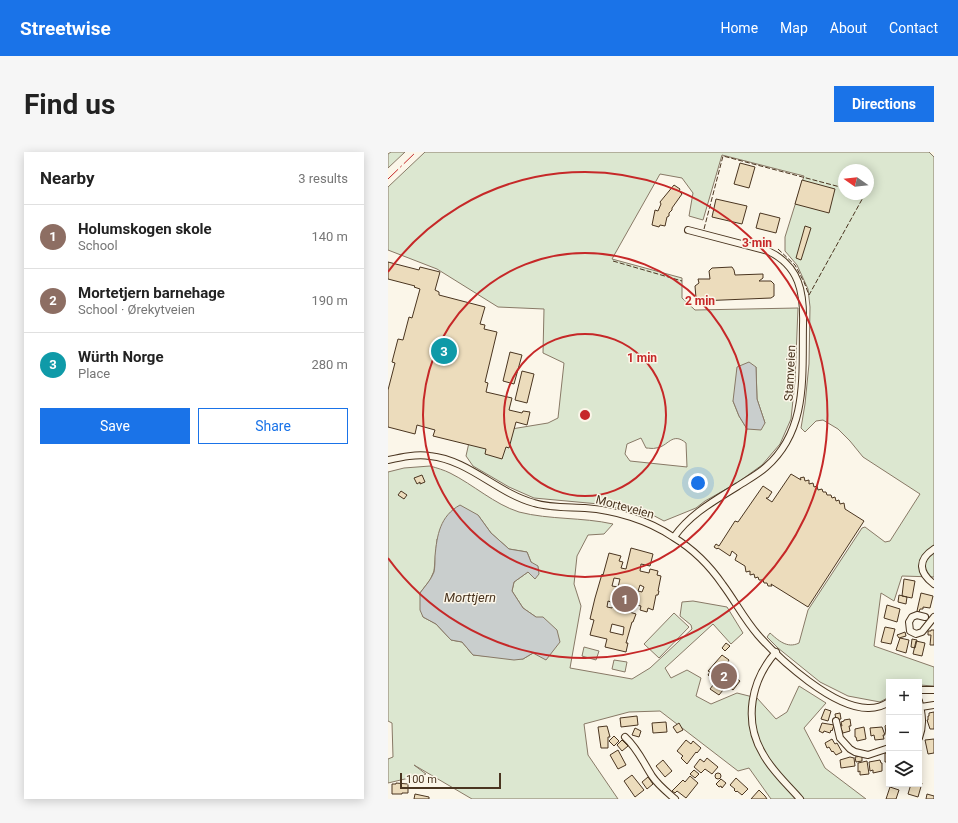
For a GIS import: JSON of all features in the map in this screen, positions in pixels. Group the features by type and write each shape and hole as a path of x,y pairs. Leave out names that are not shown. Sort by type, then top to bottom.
{"street":[{"name":"Stamveien","path":"674,537 681,527 693,515 758,474 774,459 792,433 801,400 803,317 802,295 797,279 789,266 780,256 768,251 688,230"},
{"name":"Morteveien","path":"388,460 416,455 441,458 461,465 526,501 546,506 590,508 610,512 646,522 661,529 694,553 712,571 753,630 811,684 843,701 859,707 877,707 886,703"},
{"path":"934,548 926,556 922,568 925,576 934,584"},
{"path":"925,617 917,615 912,617 909,626 910,631 916,634 922,632 934,618"},
{"path":"776,652 764,667 755,686 752,707 753,728 757,743 763,755 800,799"},
{"path":"922,690 934,690"},
{"path":"922,704 934,705"},
{"path":"836,721 840,738 850,749 855,752 868,755 886,749"},
{"path":"625,737 639,754 656,782 675,799"}],"green space":[{"path":"391,152 405,152 388,168 388,154"},
{"path":"425,152 929,152 934,157 934,577 902,576 894,601 881,593 874,646 934,667 934,686 922,685 922,679 886,679 886,699 880,702 848,696 820,682 778,648 767,637 770,633 783,643 795,645 799,643 808,610 862,528 865,527 885,542 890,541 920,494 863,457 838,429 823,420 816,421 805,432 801,428 809,364 810,307 808,289 797,265 785,251 785,237 804,176 722,155 703,220 689,216 693,193 682,178 660,174 612,259 682,278 682,298 695,310 798,308 795,381 791,419 780,444 762,465 737,483 705,501 696,508 664,521 643,510 634,513 599,504 534,498 509,487 473,466 466,456 470,438 475,435 548,423 558,418 564,363 543,353 544,309 498,307 437,269 388,250 388,187","holes":["756,367 757,399 765,423 747,429 739,416 733,401","641,438 646,448 660,447 674,439 681,440 686,443 687,467 630,461 625,454 627,444"]},
{"path":"430,466 445,471 510,509 519,512 531,515 590,520 613,524 604,534 588,535 577,556 574,584 581,606 570,668 632,679 650,668 692,629 691,625 680,616 682,602 693,601 727,607 743,633 731,644 713,624 665,668 671,678 687,670 701,678 696,696 711,704 737,693 757,698 776,719 787,712 799,686 826,703 804,728 825,768 866,799 771,799 749,768 738,771 660,711 629,712 584,724 588,755 618,799 472,799 414,765 426,774 388,783 388,759 393,757 392,723 388,721 388,472 404,468","holes":["478,515 491,533 509,549 527,552 531,562 535,578 528,572 514,582 512,591 523,608 536,617 533,653 523,659 473,655 462,642 451,640 436,624 423,617 420,593 430,580 434,571 437,539"]},
{"path":"674,613 689,627 659,658 644,644"},
{"path":"584,647 599,651 596,660 582,656"},
{"path":"614,660 627,662 625,672 612,669"}],"water":[{"path":"749,362 756,367 757,399 765,423 761,430 747,429 739,416 733,401 737,367"},
{"name":"Morttjern","path":"460,505 478,515 491,533 509,549 527,552 531,562 538,566 539,574 535,579 528,572 514,582 512,591 523,608 536,617 543,617 557,630 560,642 546,660 533,653 523,659 514,660 473,655 462,642 451,640 436,624 423,617 420,610 420,593 434,572 437,541 441,527 444,520 453,509"}],"building":[{"path":"740,163 755,167 749,188 734,184"},
{"path":"802,180 835,189 829,213 795,204"},
{"path":"674,185 680,189 679,191 682,194 669,213 665,226 660,225 659,227 652,225 655,210 658,211 661,204 660,202"},
{"path":"716,199 747,206 742,224 712,217"},
{"path":"760,213 780,218 776,233 756,228"},
{"path":"805,226 811,228 801,260 796,258"},
{"path":"388,262 419,270 420,267 440,272 435,290 439,292 439,295 485,307 480,324 485,325 484,329 497,332 485,382 488,383 486,392 512,398 509,410 522,413 523,411 530,412 527,425 516,422 509,448 506,447 502,459 485,454 486,449 433,436 435,430 417,425 415,434 388,427 388,390 395,363 392,362 398,339 403,340 409,317 412,318 420,289 414,287 415,286 388,279"},
{"path":"732,267 735,275 763,274 763,278 759,281 771,281 774,284 774,296 771,298 699,301 696,298 695,286 699,283 698,279 710,279 709,271 712,268"},
{"path":"510,352 522,355 514,384 503,381"},
{"path":"522,371 534,374 527,403 515,400"},
{"path":"791,474 801,480 800,478 804,477 805,481 809,480 809,484 813,483 814,487 817,486 818,490 822,489 827,495 831,495 832,498 835,497 836,501 839,500 840,504 844,503 845,509 864,521 808,607 771,584 772,586 768,586 763,580 759,580 758,577 755,578 754,574 750,575 750,571 746,572 745,566 735,560 737,555 732,551 730,556 714,547 716,544 719,546 735,521 738,522 763,486 772,492 768,498 766,498 772,502"},
{"path":"422,475 425,482 420,484 420,482 417,484 414,478"},
{"path":"401,491 407,495 404,499 398,495"},
{"path":"631,548 653,554 650,566 641,564 640,571 649,573 650,569 658,571 657,575 661,576 659,591 658,595 656,595 653,610 648,608 647,612 640,610 641,606 632,604 631,608 623,605 624,602 618,601 616,608 636,614 626,643 628,643 626,652 605,647 607,639 590,635 594,620 590,619 609,553 621,556 619,561 623,562 621,568 626,569","holes":["614,578 620,579 618,587 612,586","640,585 644,587 642,592 638,591","608,601 614,603 612,608 607,607","612,624 624,627 623,635 610,632"]},
{"path":"904,579 915,581 912,598 902,596"},
{"path":"921,593 933,596 930,608 923,607 923,609 920,609 919,612 917,611"},
{"path":"899,595 907,597 906,604 898,602"},
{"path":"887,605 900,609 897,622 884,618"},
{"path":"885,627 895,629 891,644 881,642"},
{"path":"934,630 934,645 930,645 931,635 928,635 928,631"},
{"path":"905,632 906,636 899,638 897,635"},
{"path":"900,638 909,640 906,653 896,650"},
{"path":"912,639 917,640 915,648 911,647"},
{"path":"916,641 925,643 922,656 913,654"},
{"path":"726,643 730,646 725,651 722,648"},
{"path":"722,655 729,660 724,668 726,669 729,665 737,672 734,676 740,681 733,690 727,685 719,695 710,689 716,681 708,675 710,672 708,671"},
{"path":"825,709 831,711 828,721 821,719"},
{"path":"934,712 934,729 930,729 927,720 929,713"},
{"path":"840,713 841,719 836,720 835,714"},
{"path":"637,716 638,725 621,727 620,718"},
{"path":"850,719 850,731 843,733 840,726 842,726 841,722"},
{"path":"666,722 667,732 653,733 652,723"},
{"path":"679,723 683,730 677,733 673,727"},
{"path":"822,723 834,725 830,733 824,731 823,733 819,731"},
{"path":"607,726 610,737 608,737 608,748 601,748 598,727"},
{"path":"864,727 866,739 857,741 855,737 855,729"},
{"path":"882,727 885,735 883,735 884,739 875,740 874,735 871,736 870,728"},
{"path":"635,728 641,731 639,737 632,735"},
{"path":"614,736 619,741 614,746 609,741"},
{"path":"832,739 835,744 837,743 842,752 836,755 829,747 827,748 825,743"},
{"path":"934,739 934,753 928,754 925,740"},
{"path":"622,740 628,746 622,751 617,745"},
{"path":"686,740 691,744 693,741 701,748 687,764 681,758 683,756 677,751"},
{"path":"618,750 626,765 618,769 610,755"},
{"path":"862,756 862,761 856,762 855,757"},
{"path":"850,757 854,758 855,766 841,768 840,760"},
{"path":"707,758 718,767 712,774 705,769 701,773 694,767 700,759 704,762"},
{"path":"663,760 672,771 665,777 656,766"},
{"path":"880,760 882,763 882,771 873,773 873,770 870,771 869,762"},
{"path":"867,761 869,774 860,775 860,771 858,772 858,763"},
{"path":"694,770 699,774 695,778 690,774"},
{"path":"718,773 721,776 718,779 715,776"},
{"path":"632,775 644,790 635,797 624,781"},
{"path":"690,776 698,783 686,798 677,791 675,793 672,791 683,780 685,782"},
{"path":"648,777 653,784 647,789 642,782"},
{"path":"736,778 748,789 742,795 737,791 736,792 730,785"},
{"path":"721,779 726,783 722,788 716,784"},
{"path":"392,784 408,784 408,793 392,794"},
{"path":"890,787 899,790 896,799 886,799"},
{"path":"910,787 921,787 918,797 908,794"},
{"path":"759,790 767,799 751,799"},
{"path":"415,794 429,797 429,799 414,799"},
{"path":"927,794 934,796 934,799 926,799"}],"fence":[{"path":"704,229 723,156 838,186"},
{"path":"778,249 795,265 809,295 862,200"},
{"path":"613,261 682,281"}],"power":[{"path":"388,179 416,152"}],"place":[{"name":"Würth Norge","path":"444,351"},
{"name":"Holumskogen skole","path":"625,599"},
{"name":"Mortetjern barnehage","path":"724,676"}]}
